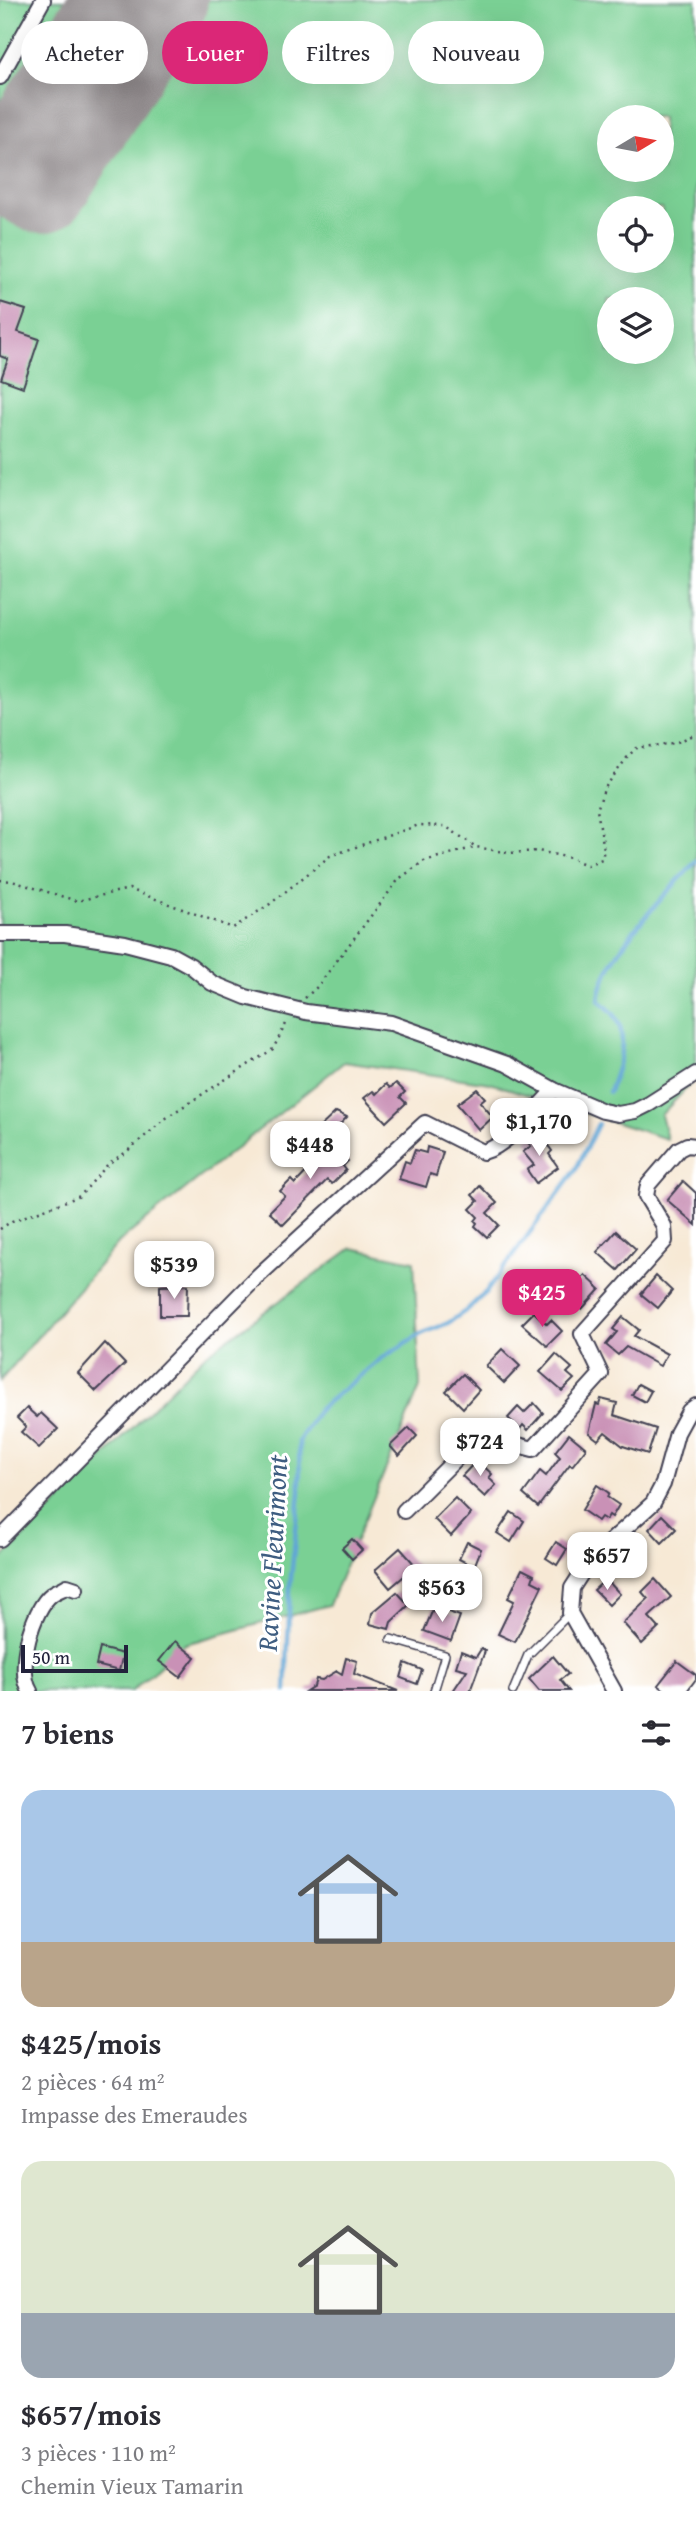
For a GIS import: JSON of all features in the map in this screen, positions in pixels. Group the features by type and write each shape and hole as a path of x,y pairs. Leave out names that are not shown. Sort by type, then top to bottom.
{"street":[{"path":"0,77 43,0"},
{"path":"0,934 65,934 125,943 171,955 191,966 212,983 246,998 294,1009 391,1023 507,1064 554,1090 596,1108 618,1114 635,1111 649,1104 696,1074"},
{"path":"0,1539 258,1276 425,1123 483,1152 506,1140 554,1090"},
{"path":"404,1511 472,1443 492,1438 533,1449 601,1374 582,1334 664,1241 664,1226 646,1196 648,1185 679,1149 687,1144 696,1146"},
{"path":"614,1691 570,1613 572,1588 590,1560 653,1503 663,1484 677,1433 689,1411 696,1406"},
{"path":"30,1691 26,1685 25,1673 28,1640 41,1607 52,1594 67,1586 76,1589"}],"lane":[{"path":"513,1691 528,1655 570,1613"},
{"path":"391,1639 445,1655 434,1691"}],"path":[{"path":"0,880 12,881 77,901 129,888 233,928 270,904 330,856 419,825 445,826 476,847 509,853 538,851 587,865 602,859 604,849 597,810 604,789 629,755 637,748 675,743 696,734"},
{"path":"0,1229 12,1221 80,1196 109,1163 170,1115 273,1049 294,1009 317,987 399,879 424,861 476,847"}],"green space":[{"path":"0,0 696,0 696,1078 661,1115 667,1139 490,1083 344,1062 119,1242 0,1381"},
{"path":"352,1248 414,1261 420,1387 329,1605 185,1644 132,1691 0,1691 0,1561 204,1356"}],"building":[{"path":"0,302 26,310 18,332 39,339 23,387 1,379 8,359 0,356"},
{"path":"396,1083 405,1092 400,1097 406,1103 386,1122 364,1098 373,1091 376,1094 386,1084 390,1088"},
{"path":"477,1089 485,1098 480,1102 493,1117 479,1130 457,1104"},
{"path":"336,1112 347,1117 326,1139 318,1129"},
{"path":"537,1131 552,1151 549,1154 558,1167 536,1183 527,1170 534,1165 523,1152 531,1146 526,1140"},
{"path":"326,1139 348,1161 343,1166 346,1170 332,1184 327,1180 283,1225 269,1212 285,1196 280,1191 291,1180 295,1184 313,1165 307,1158"},
{"path":"427,1147 443,1152 436,1176 430,1174 426,1187 399,1179 405,1161 410,1163 415,1150 426,1153"},
{"path":"683,1181 696,1193 696,1225 667,1200"},
{"path":"480,1186 497,1203 487,1213 499,1225 487,1237 475,1226 478,1217 470,1209 478,1201 472,1195"},
{"path":"616,1231 636,1249 618,1270 597,1252"},
{"path":"585,1275 600,1289 582,1309 567,1295"},
{"path":"656,1276 672,1291 658,1308 641,1294"},
{"path":"188,1285 187,1316 160,1316 160,1286"},
{"path":"534,1312 547,1324 551,1320 562,1331 547,1346 522,1324"},
{"path":"623,1317 639,1330 634,1336 667,1354 660,1366 626,1347 618,1355 606,1345 617,1332 613,1329"},
{"path":"105,1343 125,1364 96,1391 78,1373"},
{"path":"502,1349 520,1366 504,1383 486,1366"},
{"path":"556,1354 572,1368 567,1373 574,1379 562,1391 540,1372"},
{"path":"463,1374 479,1390 463,1408 446,1391"},
{"path":"638,1384 651,1391 645,1402 632,1395"},
{"path":"601,1399 617,1403 614,1415 656,1429 648,1454 623,1446 605,1432 598,1440 589,1433 596,1404 599,1405"},
{"path":"534,1403 543,1413 528,1430 523,1425 520,1429 508,1418 518,1407 524,1413"},
{"path":"27,1408 37,1417 41,1413 58,1429 39,1448 21,1432 26,1427 17,1418"},
{"path":"409,1428 417,1436 399,1456 390,1446"},
{"path":"569,1434 586,1448 572,1466 570,1464 538,1507 523,1494 540,1471 546,1476 560,1457 555,1452"},
{"path":"477,1460 492,1474 489,1478 496,1485 485,1497 462,1476"},
{"path":"597,1485 609,1493 607,1497 619,1505 612,1517 609,1515 606,1520 601,1517 598,1521 582,1510"},
{"path":"455,1498 471,1514 451,1536 434,1519"},
{"path":"511,1512 524,1521 511,1542 497,1533"},
{"path":"662,1515 676,1529 662,1543 649,1529"},
{"path":"352,1539 362,1550 352,1559 342,1548"},
{"path":"467,1542 481,1549 474,1567 459,1559"},
{"path":"556,1542 567,1549 557,1565 546,1558"},
{"path":"400,1548 416,1566 390,1588 375,1570"},
{"path":"522,1569 534,1575 532,1581 542,1586 515,1642 498,1634 514,1601 508,1598"},
{"path":"606,1579 620,1594 609,1605 594,1590"},
{"path":"655,1579 671,1597 649,1617 659,1628 642,1644 623,1623 648,1599 642,1592"},
{"path":"397,1592 409,1605 391,1622 389,1629 370,1624 372,1613"},
{"path":"434,1607 460,1616 451,1641 424,1631"},
{"path":"175,1641 195,1657 180,1677 159,1661"},
{"path":"100,1648 123,1654 119,1671 96,1665"},
{"path":"481,1649 485,1651 470,1691 453,1691 467,1670 456,1667 461,1651 476,1657"},
{"path":"553,1656 568,1674 560,1680 569,1691 539,1691 529,1679"},
{"path":"346,1658 357,1661 354,1674 398,1691 306,1691 314,1686 316,1679 322,1680 337,1671 342,1674"},
{"path":"677,1661 696,1675 696,1679 687,1691 666,1691 658,1685"},
{"path":"405,1663 422,1670 417,1684 401,1678"}],"waterway":[{"name":"Ravine Fleurimont","path":"609,1092 621,1054 622,1034 615,1016 599,1000 603,982 612,963 638,926 696,861"},
{"name":"Ravine Fleurimont","path":"286,1691 290,1587 300,1492 299,1441 319,1409 382,1358 421,1334 448,1323 487,1291 575,1171 598,1124"}],"runway":[{"path":"121,0 13,169 41,185 160,0"}]}
